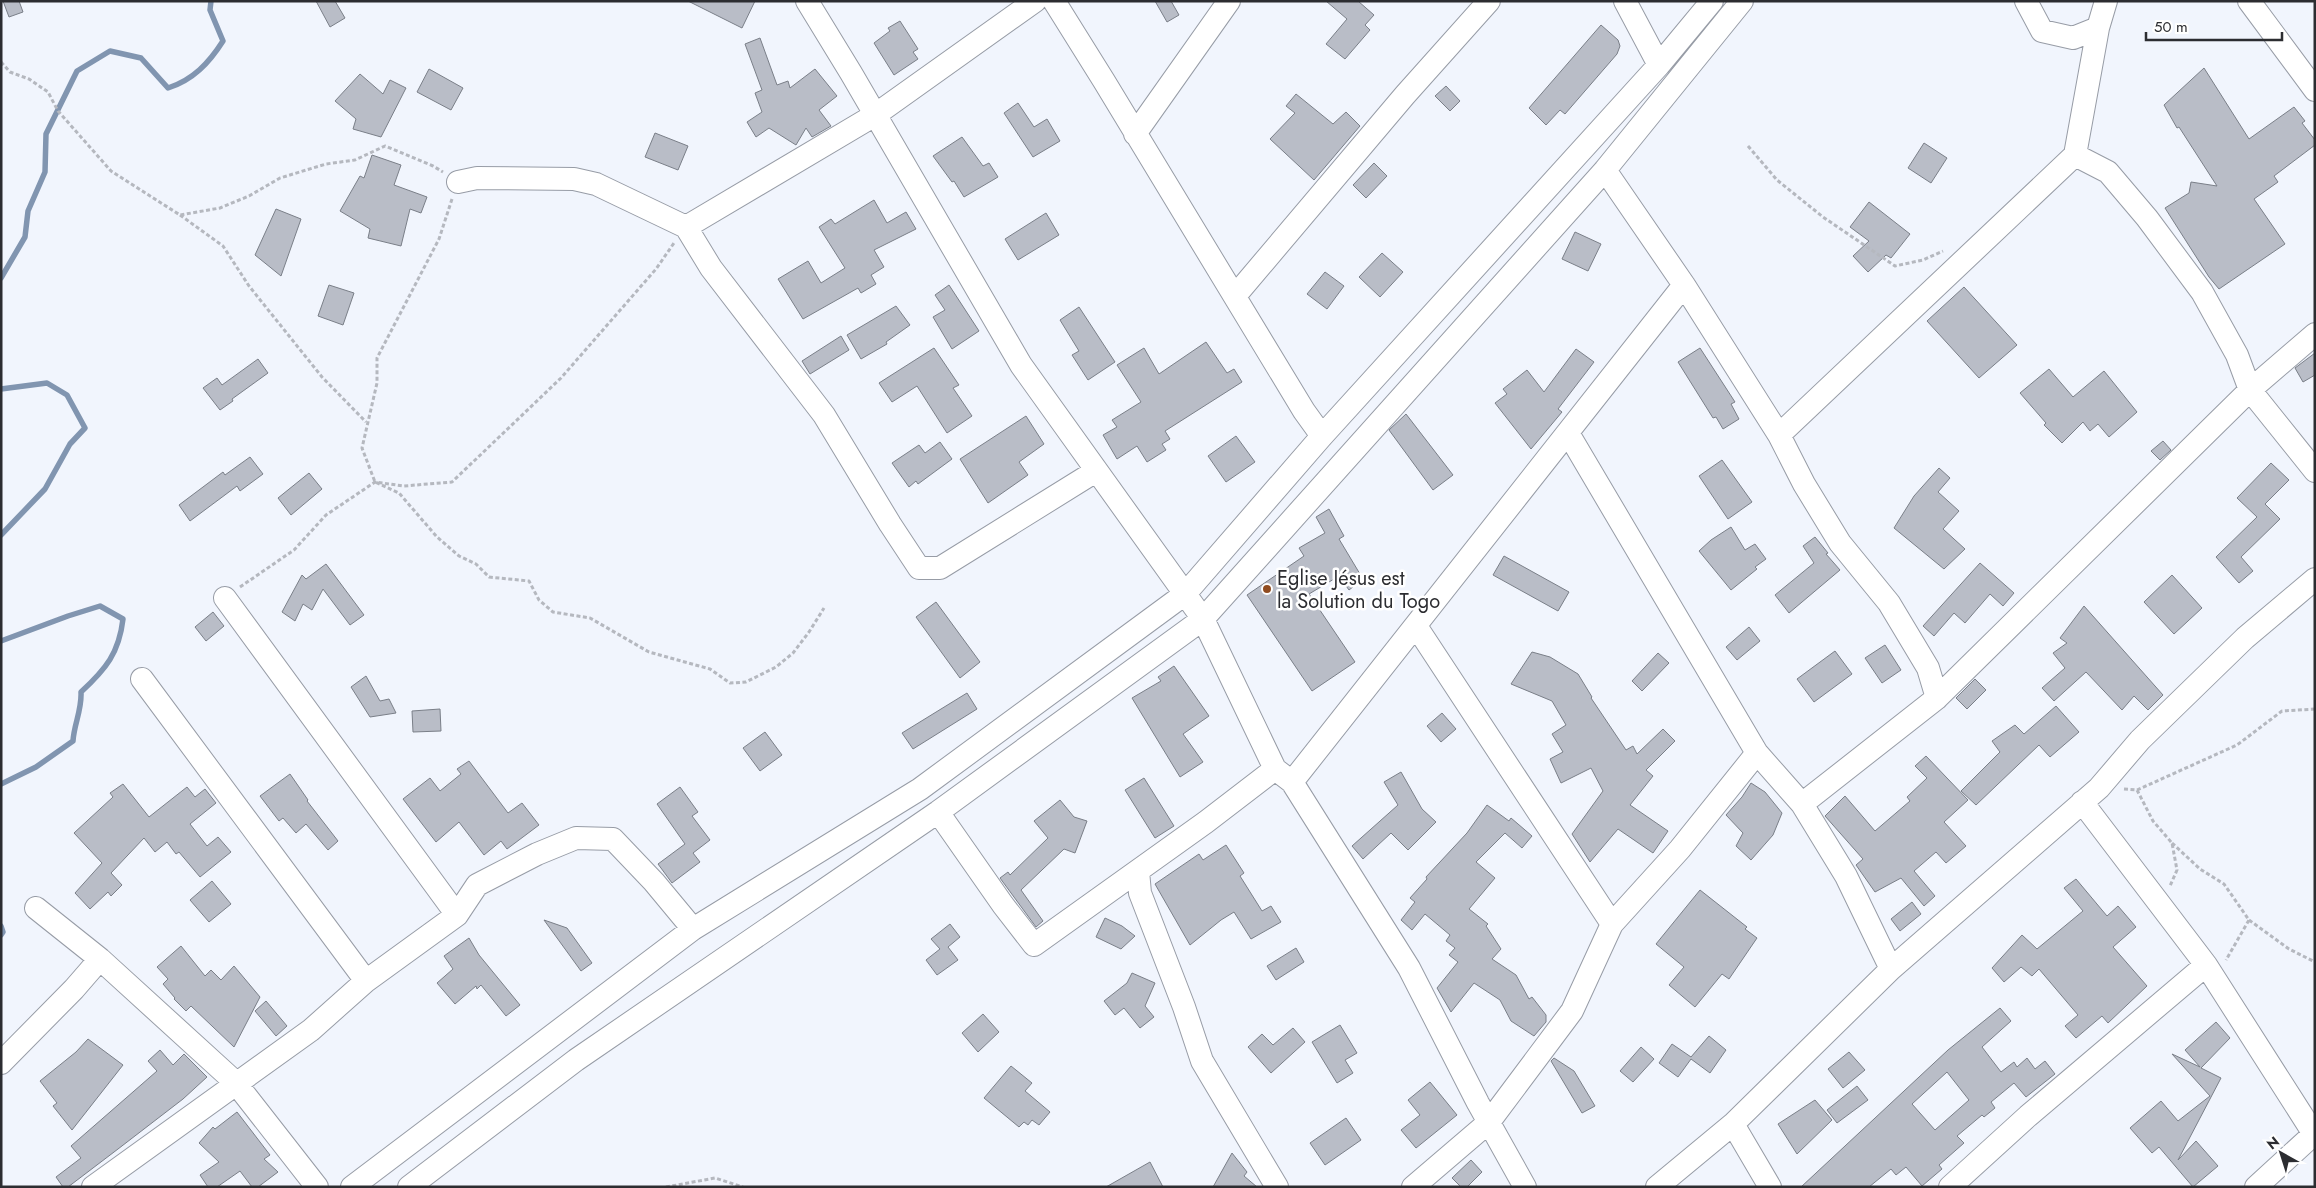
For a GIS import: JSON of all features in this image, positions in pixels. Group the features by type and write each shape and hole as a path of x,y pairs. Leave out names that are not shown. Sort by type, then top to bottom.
{"street":[{"path":"807,1 851,73 874,116 1021,366 1202,620 1284,775 1409,968 1525,1187"},
{"path":"686,227 874,116 1035,1"},
{"path":"1054,1 1304,411 1322,436"},
{"path":"1135,134 1229,1"},
{"path":"1235,296 1405,95 1489,1"},
{"path":"1625,1 1659,65"},
{"path":"352,1187 693,929 920,788 1185,594 1322,436 1659,65 1712,1"},
{"path":"409,1187 576,1060 938,812 1202,620 1605,170 1742,1"},
{"path":"2026,1 2042,31 2073,38 2098,28"},
{"path":"1779,435 2075,155 2098,28 2106,1"},
{"path":"2249,1 2315,90"},
{"path":"2075,155 2108,172 2147,218 2202,292 2237,355 2250,390 2315,471"},
{"path":"1605,170 1684,285 1779,435 1804,484 1840,543 1894,611 1928,668 1937,698"},
{"path":"458,182 477,178 574,179 596,184 686,227 711,268 824,415 919,568 940,568 1096,471"},
{"path":"938,812 1003,905 1034,944 1138,871 1284,775 1416,626 1684,285"},
{"path":"1802,804 1937,698 2250,390 2315,334"},
{"path":"1568,433 1757,753 1802,804 1846,876 1891,969"},
{"path":"1657,1187 1733,1124 1891,969 2099,788 2140,740 2246,638 2315,579"},
{"path":"225,598 457,915"},
{"path":"1416,626 1612,924"},
{"path":"142,679 366,981"},
{"path":"1413,1187 1489,1122 1572,1010 1612,924 1680,849 1757,753"},
{"path":"2082,802 2210,972 2314,1134 2256,1187"},
{"path":"93,1187 235,1082 311,1030 366,981 457,915 477,885 537,854 576,838 613,839 654,882 693,929"},
{"path":"1138,871 1140,893 1184,1007 1202,1061 1277,1187"},
{"path":"36,908 100,959 235,1082 317,1187"},
{"path":"1,1063 74,989 100,959"},
{"path":"1950,1187 2028,1116 2210,972"},
{"path":"1733,1124 1770,1187"}],"path":[{"path":"1,62 10,72 29,79 48,92 58,110 111,171 180,215 223,246 249,286 271,314 322,377 366,423"},
{"path":"180,215 220,208 249,196 280,178 326,164 355,160 385,146 433,166 458,182 439,240 377,358 377,383 366,423 362,448 375,482 399,494 436,537 459,556 476,564 490,578 529,580 539,600 553,612 590,618 649,652 710,669 730,683 746,682 781,662 792,653 809,632 824,608"},
{"path":"1748,146 1784,186 1823,217 1895,266 1923,260 1950,247"},
{"path":"225,598 294,550 326,515 375,482 404,486 452,482 561,378 656,269 686,227"},
{"path":"2099,788 2137,790 2237,745 2282,710 2315,709"},
{"path":"2137,790 2153,821 2172,843 2200,868 2224,884 2249,920 2288,949 2315,962"},
{"path":"2158,901 2165,894 2177,870 2172,843"},
{"path":"2210,972 2249,920"},
{"path":"666,1187 715,1178 743,1187"}],"building":[{"path":"3,1 19,1 23,12 9,17"},
{"path":"316,1 335,1 345,18 330,27"},
{"path":"688,1 755,1 742,28"},
{"path":"1155,1 1171,1 1179,15 1167,22"},
{"path":"1326,1 1358,1 1374,15 1365,25 1370,30 1345,59 1326,44 1347,19"},
{"path":"900,21 918,49 913,52 918,59 894,75 874,43 890,31 888,28"},
{"path":"1601,25 1618,40 1620,46 1617,54 1565,114 1560,110 1546,125 1529,108"},
{"path":"760,38 777,85 788,81 790,88 815,69 837,96 819,110 831,126 812,137 806,128 796,145 769,128 756,137 747,122 762,112 755,93 762,90 745,44"},
{"path":"2204,68 2249,139 2294,107 2305,121 2302,123 2315,140 2315,145 2274,176 2278,182 2254,199 2285,244 2219,289 2209,277 2165,208 2189,193 2191,182 2217,186 2179,127 2177,128 2164,105"},
{"path":"429,69 463,88 451,110 417,92"},
{"path":"360,74 383,94 390,80 406,88 381,137 353,129 356,119 335,101"},
{"path":"1446,86 1460,101 1450,111 1435,96"},
{"path":"1296,94 1333,124 1346,112 1360,126 1314,180 1270,139 1295,113 1286,106"},
{"path":"1018,103 1034,127 1047,119 1060,141 1033,157 1004,113"},
{"path":"655,133 688,146 678,170 645,157"},
{"path":"962,137 983,166 989,163 998,177 964,197 954,181 952,182 933,156"},
{"path":"1924,143 1947,158 1931,183 1908,168"},
{"path":"372,155 401,165 394,185 427,197 421,213 410,209 401,246 368,238 370,229 340,211 360,176 364,178"},
{"path":"1374,163 1387,176 1366,198 1353,185"},
{"path":"874,200 887,223 906,212 916,229 874,250 884,267 871,275 876,284 861,293 858,288 803,319 778,279 808,261 821,283 845,268 819,227 831,219 835,224"},
{"path":"1869,202 1910,234 1891,258 1886,255 1868,272 1853,256 1869,241 1850,227"},
{"path":"276,209 301,219 281,276 255,255"},
{"path":"1046,213 1059,235 1018,260 1005,239"},
{"path":"1575,232 1601,244 1588,271 1562,259"},
{"path":"1382,253 1403,272 1380,297 1359,277"},
{"path":"1325,272 1344,286 1327,309 1307,294"},
{"path":"329,285 354,293 343,325 318,316"},
{"path":"949,285 979,331 952,349 933,317 945,310 935,295"},
{"path":"1964,287 2017,345 1979,378 1927,321"},
{"path":"896,306 910,325 886,342 887,344 861,359 847,335"},
{"path":"1079,307 1115,362 1088,380 1072,355 1079,351 1060,320"},
{"path":"841,336 849,350 810,374 802,361"},
{"path":"1206,342 1227,373 1234,369 1242,382 1165,431 1170,439 1162,444 1166,450 1147,462 1137,446 1117,459 1103,435 1117,427 1112,420 1141,402 1117,365 1144,348 1159,374"},
{"path":"934,348 959,385 953,388 972,416 947,433 917,386 892,402 879,383"},
{"path":"1700,348 1735,402 1731,404 1739,419 1723,429 1716,417 1713,418 1678,362"},
{"path":"1576,349 1594,362 1558,409 1562,412 1531,449 1495,403 1507,394 1503,389 1527,370 1544,392"},
{"path":"2315,353 2315,375 2303,382 2295,368"},
{"path":"258,359 268,373 220,410 203,388 217,378 222,385"},
{"path":"2049,369 2073,397 2104,371 2137,412 2109,437 2098,424 2090,431 2083,422 2062,443 2044,425 2046,423 2020,393"},
{"path":"1406,414 1453,475 1433,490 1389,430"},
{"path":"1026,416 1044,444 1019,462 1028,475 988,503 960,459"},
{"path":"1236,436 1255,462 1226,482 1208,456"},
{"path":"2163,441 2171,450 2160,460 2151,451"},
{"path":"940,442 952,459 918,484 916,481 909,487 892,463 919,445 925,453"},
{"path":"250,457 263,474 240,491 237,486 190,521 179,505 223,472 225,475"},
{"path":"1722,460 1752,502 1728,519 1699,476"},
{"path":"2271,463 2289,480 2265,504 2280,519 2241,557 2253,571 2239,583 2216,557 2257,517 2237,498"},
{"path":"1939,468 1950,478 1938,492 1959,511 1943,529 1965,549 1944,569 1894,528 1914,496"},
{"path":"309,473 322,489 291,515 278,498"},
{"path":"1329,509 1344,536 1339,539 1363,579 1349,590 1339,576 1309,594 1355,662 1312,691 1247,595 1304,556 1299,548 1325,533 1316,517"},
{"path":"1731,527 1745,550 1755,544 1766,559 1755,567 1757,569 1731,590 1699,551 1711,540"},
{"path":"1815,537 1840,570 1789,613 1775,595 1814,563 1803,546"},
{"path":"1504,556 1569,592 1558,611 1493,575"},
{"path":"1980,563 2014,593 2003,606 1990,594 1965,623 1954,613 1934,636 1923,626"},
{"path":"326,564 364,615 350,625 323,589 312,610 303,604 295,621 282,612 302,575 306,579"},
{"path":"2172,575 2202,608 2174,634 2144,602"},
{"path":"936,602 980,662 960,678 916,617"},
{"path":"2084,606 2163,695 2148,710 2134,696 2122,710 2086,672 2054,701 2042,688 2065,668 2053,653 2067,643 2060,638"},
{"path":"213,612 224,626 206,641 195,627"},
{"path":"1749,627 1760,641 1737,660 1726,647"},
{"path":"1885,645 1901,670 1882,683 1865,658"},
{"path":"1835,651 1852,674 1814,702 1797,679"},
{"path":"1532,652 1550,657 1578,674 1591,698 1626,750 1633,746 1637,754 1663,729 1675,741 1646,770 1653,776 1630,805 1668,831 1653,853 1618,829 1590,862 1572,834 1603,791 1591,768 1561,783 1550,759 1563,752 1552,734 1566,725 1552,701 1511,684"},
{"path":"1658,653 1669,663 1642,691 1632,681"},
{"path":"1174,666 1209,716 1183,734 1203,762 1180,777 1132,698 1161,681 1158,677"},
{"path":"366,676 380,701 389,699 396,713 370,717 351,687"},
{"path":"1975,679 1986,690 1967,709 1956,698"},
{"path":"967,693 977,709 913,749 902,733"},
{"path":"2056,706 2079,732 2050,757 2039,745 1976,805 1961,791 2000,752 1992,741 2015,725 2024,734"},
{"path":"440,709 441,731 413,732 412,711"},
{"path":"1442,713 1456,729 1441,742 1427,726"},
{"path":"765,732 782,755 760,771 743,748"},
{"path":"1926,756 1968,800 1944,822 1966,846 1946,863 1936,852 1914,871 1935,896 1924,906 1901,878 1875,892 1856,865 1863,859 1825,816 1845,796 1875,831 1910,801 1907,797 1927,778 1915,766"},
{"path":"469,761 508,813 522,803 539,825 507,849 501,841 484,855 459,822 436,842 403,799 430,778 440,791 461,774 457,769"},
{"path":"1401,772 1422,809 1436,822 1408,850 1391,833 1363,859 1352,846 1398,805 1384,782"},
{"path":"290,774 307,801 338,841 328,850 306,824 296,833 283,818 279,821 260,796"},
{"path":"1144,778 1174,826 1155,838 1125,790"},
{"path":"1751,783 1765,792 1782,813 1773,835 1751,860 1736,846 1743,833 1726,815 1742,797"},
{"path":"123,784 149,817 187,787 195,797 205,789 216,803 190,824 207,846 218,837 231,852 200,877 179,852 176,854 167,842 155,852 144,838 111,873 122,885 111,896 108,892 90,909 75,893 102,863 74,833 113,797 110,793"},
{"path":"680,787 698,812 692,816 710,840 693,853 700,862 672,883 658,864 685,844 657,804"},
{"path":"1060,800 1074,817 1087,821 1075,853 1064,849 1021,890 1043,921 1036,927 1000,878 1008,872 1010,875 1048,838 1034,821"},
{"path":"1487,805 1509,821 1511,818 1532,836 1522,848 1505,833 1476,862 1495,878 1469,909 1488,924 1486,926 1501,949 1492,959 1516,975 1529,999 1532,997 1546,1015 1546,1022 1534,1036 1511,1021 1500,1000 1474,983 1451,1012 1437,988 1458,962 1449,955 1455,948 1446,941 1450,935 1425,914 1412,930 1401,920 1415,902 1410,898 1427,879 1426,877 1467,833"},
{"path":"1226,845 1244,873 1240,876 1262,911 1271,906 1281,922 1251,939 1234,912 1190,945 1155,884 1199,854 1203,860"},
{"path":"2076,879 2107,916 2118,906 2136,927 2113,947 2147,986 2108,1023 2102,1016 2076,1038 2065,1026 2078,1015 2039,969 2032,976 2021,967 2004,982 1992,968 2022,935 2037,949 2083,911 2064,888"},
{"path":"212,881 231,904 209,922 190,900"},
{"path":"1700,890 1747,927 1745,929 1757,938 1729,979 1722,974 1695,1007 1669,985 1684,967 1656,944"},
{"path":"1912,902 1921,914 1900,931 1891,919"},
{"path":"1105,918 1122,926 1135,936 1121,949 1096,937"},
{"path":"544,920 567,928 592,963 581,971"},
{"path":"950,924 960,937 948,947 958,960 937,975 926,960 940,949 931,939"},
{"path":"469,938 479,955 520,1005 506,1016 481,985 477,989 476,986 455,1004 437,983 453,969 444,956"},
{"path":"181,946 205,976 211,970 221,980 234,966 260,997 234,1047 191,1006 186,1011 163,984 168,979 157,967"},
{"path":"1296,948 1304,962 1276,980 1267,966"},
{"path":"1132,973 1155,983 1145,1006 1154,1017 1140,1028 1124,1008 1115,1015 1104,1001 1127,983"},
{"path":"266,1001 287,1026 276,1036 255,1011"},
{"path":"2000,1008 2011,1021 1982,1047 2001,1072 2014,1062 2017,1067 2027,1058 2035,1069 2045,1061 2055,1074 2026,1097 2014,1083 1991,1102 1995,1108 1984,1117 1982,1115 1957,1136 1964,1143 1939,1165 1942,1169 1922,1186 1906,1167 1896,1175 1891,1169 1869,1187 1801,1187 1948,1050","holes":["1947,1072 1969,1100 1935,1130 1912,1104"]},
{"path":"983,1014 999,1032 978,1052 962,1033"},
{"path":"2216,1022 2230,1038 2201,1068 2221,1078 2178,1160 2196,1141 2218,1166 2193,1187 2159,1147 2152,1153 2130,1128 2161,1101 2178,1121 2210,1096 2172,1054 2200,1067 2185,1050"},
{"path":"1340,1025 1357,1053 1345,1060 1353,1073 1337,1083 1312,1042"},
{"path":"1293,1028 1305,1042 1271,1073 1248,1047 1262,1034 1273,1045"},
{"path":"1709,1036 1726,1050 1710,1073 1691,1059 1678,1077 1659,1063 1672,1044 1691,1057"},
{"path":"88,1039 123,1065 72,1130 53,1106 57,1103 40,1081 76,1052"},
{"path":"1641,1047 1654,1059 1633,1082 1620,1071"},
{"path":"160,1050 173,1065 184,1054 207,1077 183,1099 118,1149 68,1187 63,1187 56,1177 81,1158 71,1146 157,1071 148,1061"},
{"path":"1849,1052 1865,1070 1843,1088 1828,1069"},
{"path":"1554,1058 1574,1071 1595,1106 1582,1113 1551,1061"},
{"path":"1011,1066 1032,1083 1025,1091 1050,1112 1039,1125 1032,1120 1028,1125 1024,1122 1019,1127 984,1098"},
{"path":"1430,1082 1457,1115 1416,1148 1401,1130 1420,1115 1408,1100"},
{"path":"1857,1086 1868,1100 1837,1123 1827,1110"},
{"path":"1815,1100 1832,1120 1797,1154 1778,1124"},
{"path":"237,1112 270,1155 264,1159 278,1172 258,1187 252,1187 240,1171 217,1187 208,1187 200,1175 219,1162 199,1143 213,1127 215,1129"},
{"path":"1346,1118 1361,1140 1325,1165 1310,1143"},
{"path":"1232,1153 1247,1172 1244,1176 1257,1187 1213,1187"},
{"path":"1471,1160 1482,1172 1467,1187 1461,1187 1452,1178"},
{"path":"1150,1162 1163,1187 1106,1187"}],"waterway":[{"path":"1,278 25,237 28,211 45,172 46,134 77,71 110,51 141,58 168,88 177,85 200,70 223,41 210,10 211,1"},
{"path":"1,389 47,383 67,395 85,428 70,444 45,489 1,535"},
{"path":"1,641 100,606 123,619 118,642 110,660 98,676 81,692 73,741 36,767 1,784"},
{"path":"1,926 3,932 1,935"}],"place":[{"name":"Eglise Jésus est la Solution du Togo","path":"1267,589"}]}
